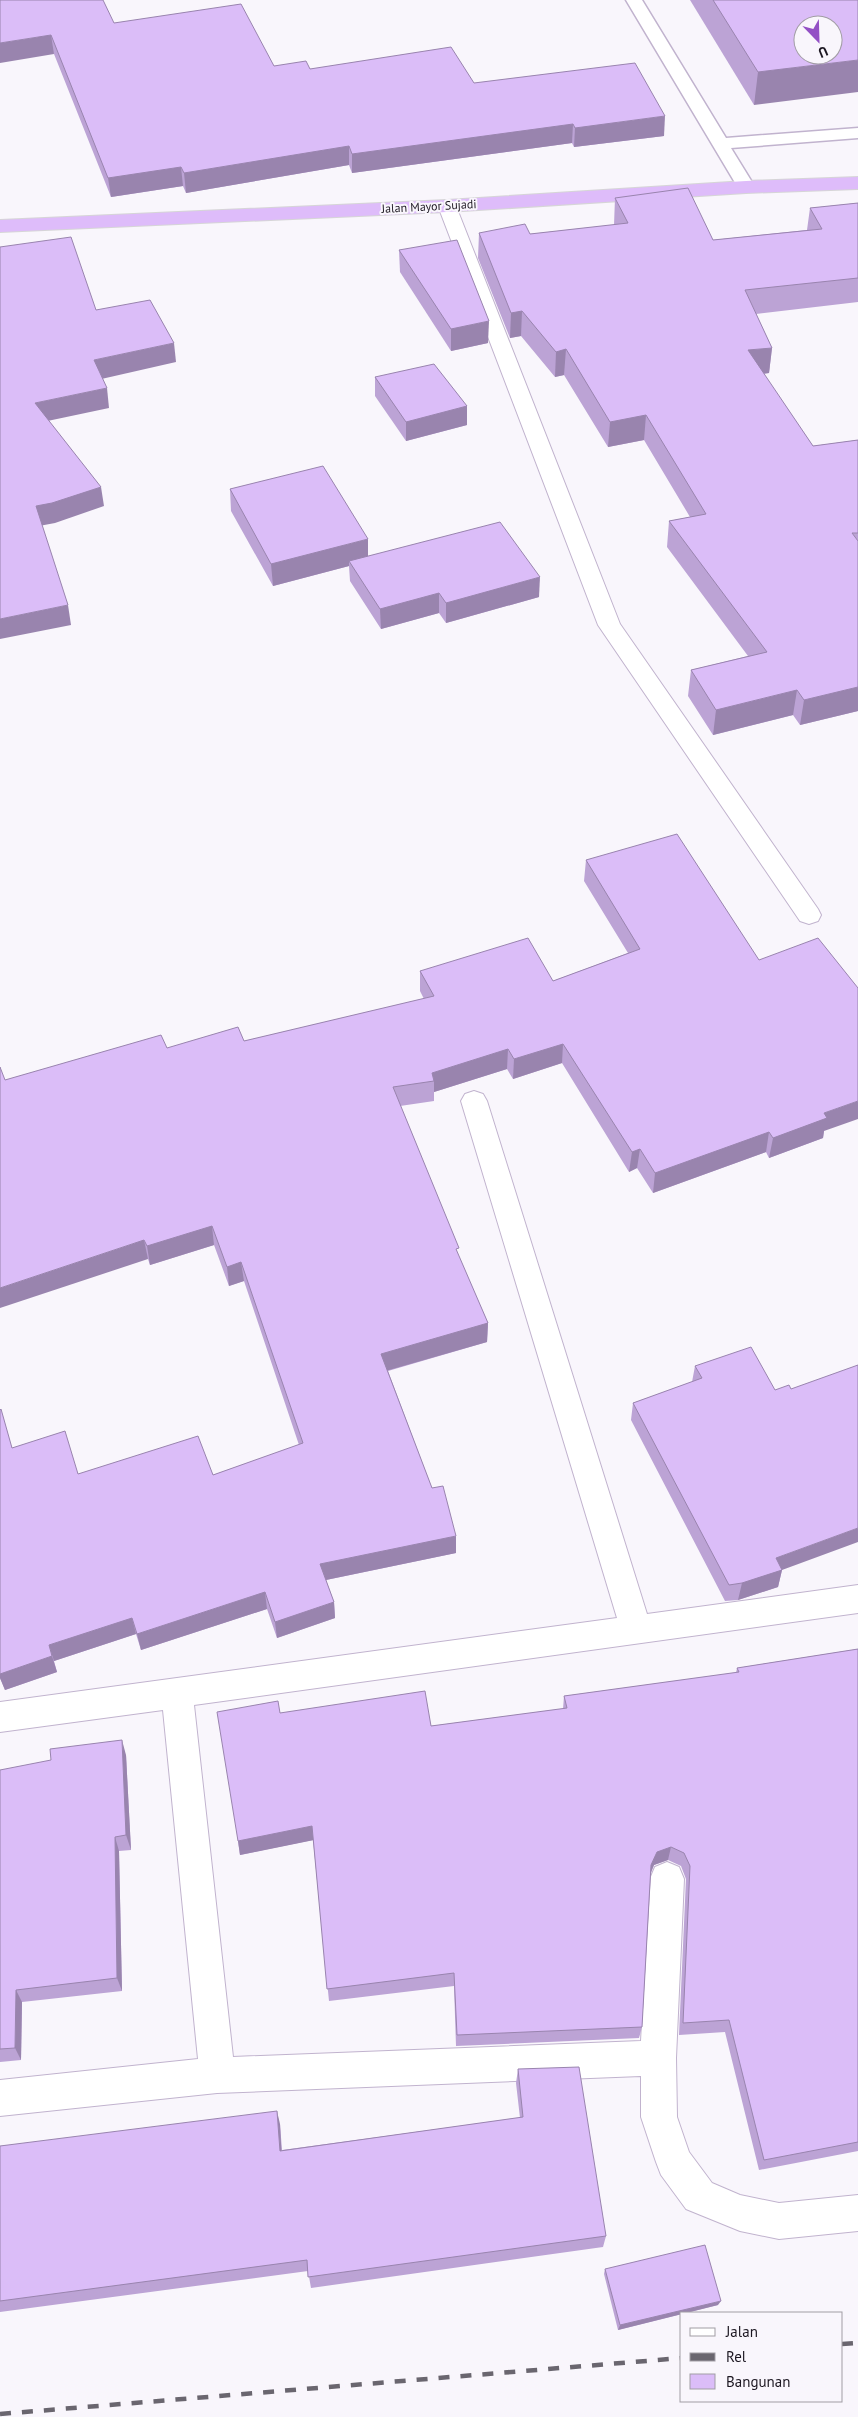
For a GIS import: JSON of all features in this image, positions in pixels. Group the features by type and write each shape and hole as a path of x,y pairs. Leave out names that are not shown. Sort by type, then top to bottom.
{"highway":[{"name":"Jalan Mayor Sujadi","path":"0,226 447,206 746,187 858,183"}],"street":[{"path":"447,206 608,625 809,915"},
{"path":"474,1101 636,1629"},
{"path":"0,1717 858,1599"},
{"path":"177,1693 217,2075"},
{"path":"667,1879 658,2058 659,2117 674,2162 700,2196 740,2213 779,2221 858,2213"},
{"path":"0,2098 217,2075 658,2058"}],"lane":[{"path":"634,0 746,187"},
{"path":"720,144 858,133"}],"building":[{"path":"0,0 103,0 114,23 241,4 274,66 306,61 310,69 451,47 474,83 635,63 665,116 575,128 573,124 352,154 349,146 184,173 181,167 108,178 51,35 0,43"},
{"path":"713,0 858,0 858,60 843,62 843,15 793,15 793,65 816,65 758,72"},
{"path":"688,188 713,240 822,229 810,208 858,203 858,278 745,290 772,348 748,350 813,446 858,440 858,533 852,533 858,541 858,687 804,700 797,690 716,710 691,670 767,652 669,521 706,514 646,415 610,422 566,349 556,352 522,311 511,313 479,233 525,224 530,234 628,223 615,198"},
{"path":"71,237 96,310 150,300 174,343 94,360 107,388 35,403 101,487 52,503 36,506 68,605 0,619 0,247"},
{"path":"457,240 489,321 451,329 399,250"},
{"path":"434,364 467,406 406,422 375,377"},
{"path":"323,466 368,539 271,564 230,489"},
{"path":"500,522 540,577 446,603 439,593 380,609 349,561"},
{"path":"677,834 759,960 818,938 858,988 858,1101 824,1113 827,1118 773,1138 769,1132 655,1173 640,1149 632,1152 563,1044 514,1059 508,1049 432,1073 434,1081 393,1087 459,1248 456,1249 488,1323 381,1354 432,1488 443,1486 456,1536 320,1564 334,1602 275,1622 265,1592 137,1634 132,1618 49,1645 52,1656 0,1674 1,1409 12,1448 65,1431 78,1474 198,1436 213,1475 303,1443 241,1262 227,1267 212,1226 147,1246 144,1240 0,1288 0,1067 5,1080 161,1035 167,1048 238,1027 244,1041 434,996 420,971 528,938 553,981 640,949 586,860"},
{"path":"751,1347 775,1390 789,1385 791,1389 858,1365 858,1528 776,1558 782,1570 742,1583 729,1585 633,1403 702,1378 695,1366"},
{"path":"858,1649 858,2142 764,2160 729,2020 683,2023 690,1866 684,1853 671,1847 657,1852 651,1865 642,2027 457,2035 454,1973 327,1989 312,1826 238,1841 217,1712 278,1701 280,1713 425,1691 431,1726 567,1708 564,1696 739,1672 737,1668"},
{"path":"122,1740 126,1835 115,1837 117,1978 16,1990 15,2048 0,2049 0,1770 51,1760 50,1749"},
{"path":"579,2067 606,2236 308,2277 307,2260 0,2301 0,2146 277,2111 280,2151 523,2117 518,2069"},
{"path":"705,2245 721,2301 620,2325 605,2269"}],"railway":[{"path":"843,2344 858,2343"},
{"path":"0,2414 680,2358"}]}
